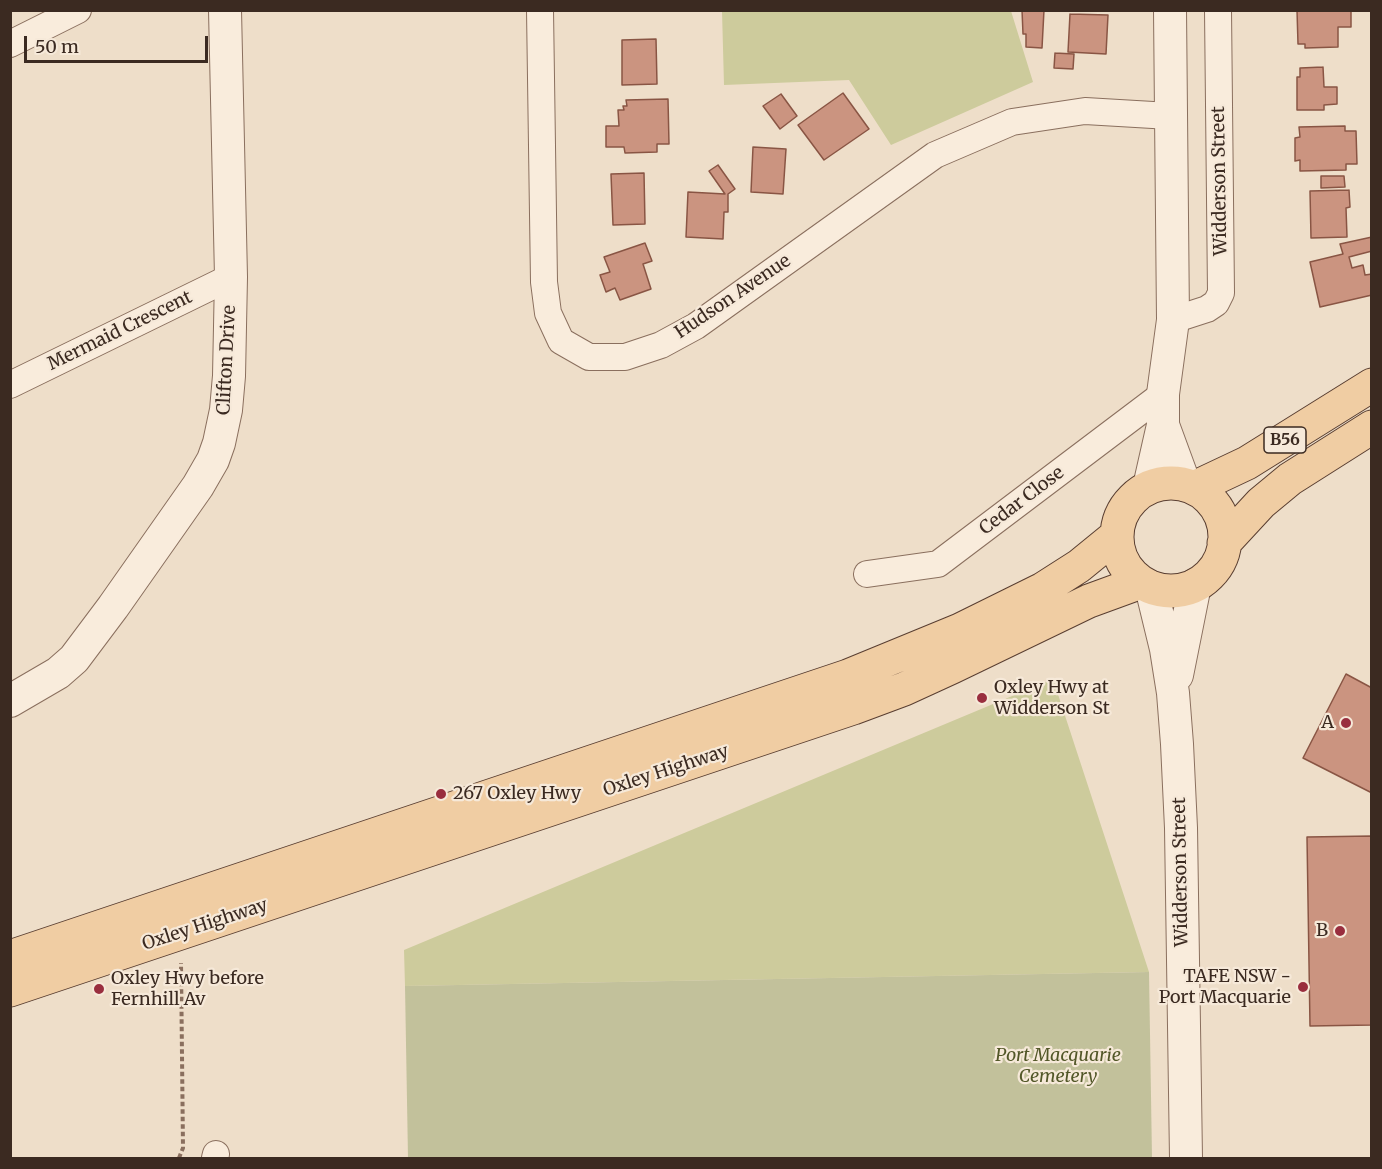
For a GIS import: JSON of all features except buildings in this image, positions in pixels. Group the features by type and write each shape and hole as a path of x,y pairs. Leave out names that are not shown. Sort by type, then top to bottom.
{"main road":[{"name":"B56","path":"1149,487 1173,483 1190,486 1247,463 1371,384"},
{"name":"B56","path":"1195,585 1209,574 1220,560 1224,543 1261,503 1290,479 1371,427"},
{"path":"1190,486 1208,498 1218,511 1224,527 1224,543"},
{"path":"1149,487 1136,495 1126,506 1119,520 1117,535 1119,553 1127,569 1146,584 1165,591 1181,590 1195,585"},
{"name":"Oxley Highway","path":"10,957 848,676 960,630 1043,589 1079,566 1117,535"},
{"name":"Oxley Highway","path":"10,990 853,708 952,667 1089,601 1146,584"}],"street":[{"path":"10,44 78,10"},
{"name":"Clifton Drive","path":"10,701 58,673 74,659 198,486 213,460 226,410 231,277 225,10"},
{"name":"Hudson Avenue","path":"540,10 544,282 548,313 561,341 589,357 625,357 661,345 696,326 935,155 1012,122 1085,111 1170,116"},
{"path":"1149,487 1163,425 1162,394 1173,320 1170,10"},
{"name":"Widderson Street","path":"1173,320 1208,309 1216,303 1221,293 1218,10"},
{"name":"Mermaid Crescent","path":"10,386 231,277"},
{"name":"Cedar Close","path":"867,574 938,564 1162,394"},
{"path":"1163,425 1190,486"},
{"name":"Widderson Street","path":"1146,584 1166,649 1173,693 1181,828 1186,1158"},
{"name":"Widderson Street","path":"1173,693 1195,585"}],"path":[{"path":"179,1158 183,1148 181,963"}],"shaded area":[{"path":"722,11 1011,11 1033,82 891,145 849,80 724,85"},
{"path":"1053,679 1149,972 405,986 404,950"}],"green space":[{"name":"Port Macquarie Cemetery","path":"1149,972 1152,1158 408,1158 405,986"}],"place":[{"name":"Oxley Hwy at Widderson St","path":"982,698"},
{"name":"A","path":"1346,723"},
{"name":"267 Oxley Hwy","path":"441,794"},
{"name":"B","path":"1340,931"},
{"name":"TAFE NSW - Port Macquarie","path":"1303,987"},
{"name":"Oxley Hwy before Fernhill Av","path":"99,989"}]}
